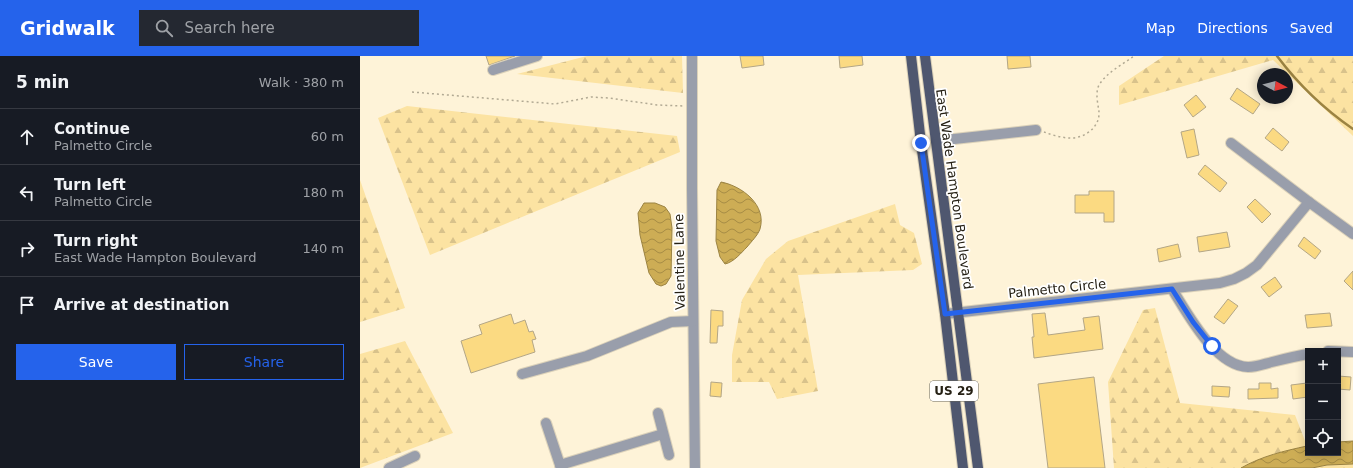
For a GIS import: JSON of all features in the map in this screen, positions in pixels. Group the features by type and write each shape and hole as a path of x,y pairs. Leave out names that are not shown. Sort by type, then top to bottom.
{"main road":[{"name":"East Wade Hampton Boulevard","path":"910,56 945,314 963,468"},
{"name":"East Wade Hampton Boulevard","path":"925,56 978,468"},
{"path":"950,353 963,352"},
{"path":"958,417 971,416"}],"street":[{"path":"493,70 537,56"},
{"name":"Valentine Lane","path":"692,56 695,468"},
{"path":"936,141 1036,130"},
{"path":"1231,143 1353,234"},
{"name":"Palmetto Circle","path":"945,314 1172,289 1220,283 1234,279 1246,273 1257,264 1309,202"},
{"path":"1172,289 1193,322 1212,346 1227,361 1248,367 1305,355"},
{"path":"522,374 588,356 671,322 693,321"},
{"path":"1341,352 1353,352"},
{"path":"658,413 669,455"},
{"path":"546,423 560,466 664,434"},
{"path":"394,467 415,456"}],"path":[{"path":"1036,130 1055,136 1072,138 1086,134 1097,125 1099,114 1097,103 1098,87 1107,75 1134,56"},
{"path":"412,92 555,104 586,98 609,98 657,105 692,107"}],"green space":[{"path":"587,56 682,56 683,93 517,74"},
{"path":"1164,56 1353,56 1353,136 1293,79 1293,68 1281,68 1273,60 1119,105 1119,86"},
{"path":"407,106 677,136 680,152 430,255 378,118"},
{"path":"360,180 405,308 360,322"},
{"path":"895,204 900,225 914,233 922,264 913,270 798,275 818,391 777,399 769,382 732,382 732,355 742,300 766,259 788,241"},
{"path":"1155,308 1180,403 1295,415 1305,441 1305,446 1265,457 1241,468 1114,468 1108,382 1143,310"},
{"path":"405,341 453,433 360,468 360,354"},
{"path":"1346,463 1353,464 1353,468 1312,468 1327,465"}],"water":[{"path":"721,182 737,188 751,198 760,212 761,220 760,229 752,241 737,257 725,264 720,257 716,241 717,190"},
{"path":"644,203 655,203 665,207 670,214 672,228 671,276 666,284 661,286 656,284 649,273 640,235 638,213"},
{"path":"1353,441 1353,464 1327,465 1312,468 1241,468 1265,457 1305,446 1305,456 1341,456 1341,442"}],"building":[{"path":"486,56 515,56 489,65"},
{"path":"740,56 763,56 764,65 742,68"},
{"path":"839,56 862,56 863,65 840,68"},
{"path":"1007,56 1030,56 1031,67 1008,69"},
{"path":"1237,88 1257,102 1257,104 1260,104 1253,114 1230,99"},
{"path":"1196,95 1206,107 1193,117 1184,105"},
{"path":"1273,128 1289,142 1282,151 1265,138"},
{"path":"1194,129 1199,155 1187,158 1181,132"},
{"path":"1205,165 1227,183 1220,192 1198,174"},
{"path":"1089,191 1114,191 1114,222 1104,222 1104,213 1075,213 1075,195 1089,195"},
{"path":"1255,199 1271,214 1262,223 1247,207"},
{"path":"1227,232 1230,247 1199,252 1197,237"},
{"path":"1304,237 1321,251 1315,259 1298,246"},
{"path":"1178,244 1181,257 1159,262 1157,249"},
{"path":"1353,271 1353,290 1344,281"},
{"path":"1275,277 1282,287 1269,297 1261,287"},
{"path":"1228,299 1238,306 1224,324 1214,317"},
{"path":"711,310 723,311 723,326 718,326 717,343 710,343"},
{"path":"1045,313 1048,335 1085,330 1083,318 1099,316 1103,349 1034,358 1032,314"},
{"path":"1330,313 1332,326 1307,328 1305,315"},
{"path":"511,314 514,324 525,320 529,332 533,331 536,339 532,340 535,352 471,373 461,341 482,334 479,325"},
{"path":"1341,376 1351,377 1350,390 1341,389"},
{"path":"1094,377 1105,468 1048,468 1038,384"},
{"path":"711,382 722,383 721,397 710,396"},
{"path":"1259,383 1271,383 1271,389 1278,388 1278,398 1248,399 1248,389 1259,389"},
{"path":"1305,383 1305,397 1293,399 1291,385"},
{"path":"1212,386 1230,387 1229,397 1212,396"}],"waterway":[{"path":"1277,56 1312,96 1353,129"}],"route":[{"path":"921,143 945,314 1172,289 1193,322 1212,346"}]}
